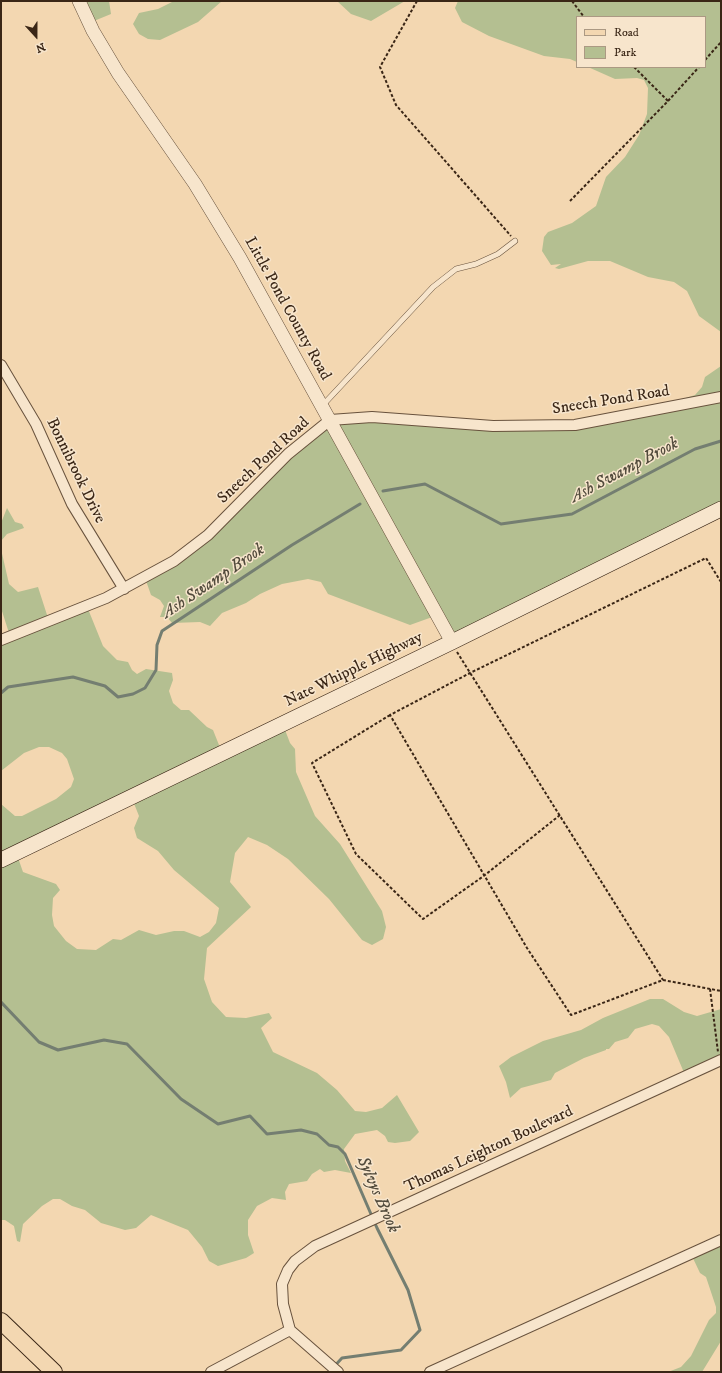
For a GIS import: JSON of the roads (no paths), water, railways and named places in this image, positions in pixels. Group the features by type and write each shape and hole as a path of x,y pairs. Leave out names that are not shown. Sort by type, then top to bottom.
{"main road":[{"name":"Nate Whipple Highway","path":"1,860 452,642 721,509"},
{"path":"1,1321 54,1372"}],"street":[{"name":"Little Pond County Road","path":"79,1 93,31 118,73 225,232 452,642"},
{"name":"Bonnibrook Drive","path":"1,365 36,424 72,504 124,589"},
{"name":"Sneech Pond Road","path":"1,640 90,605 162,569 192,548 223,521 288,454 330,420 372,418 493,426 574,425 721,397"},
{"name":"Thomas Leighton Boulevard","path":"290,1330 283,1304 282,1284 288,1270 295,1261 315,1246 719,1060"},
{"path":"430,1372 721,1240"},
{"path":"211,1372 290,1330 335,1369"}],"lane":[{"path":"321,406 433,286 456,268 476,264 498,254 515,241"}],"waterway":[{"name":"Ash Swamp Brook","path":"383,491 425,484 501,524 572,514 695,449 721,441"},
{"name":"Ash Swamp Brook","path":"1,693 8,687 73,677 105,686 118,697 133,694 145,688 156,670 157,645 162,631 292,545 360,504"},
{"name":"Sylvys Brook","path":"1,1002 39,1042 58,1050 104,1040 127,1044 181,1099 218,1124 250,1116 267,1134 301,1130 317,1134 329,1145 338,1147 345,1154 377,1228 408,1290 420,1330 401,1350 342,1358 329,1372"}]}
